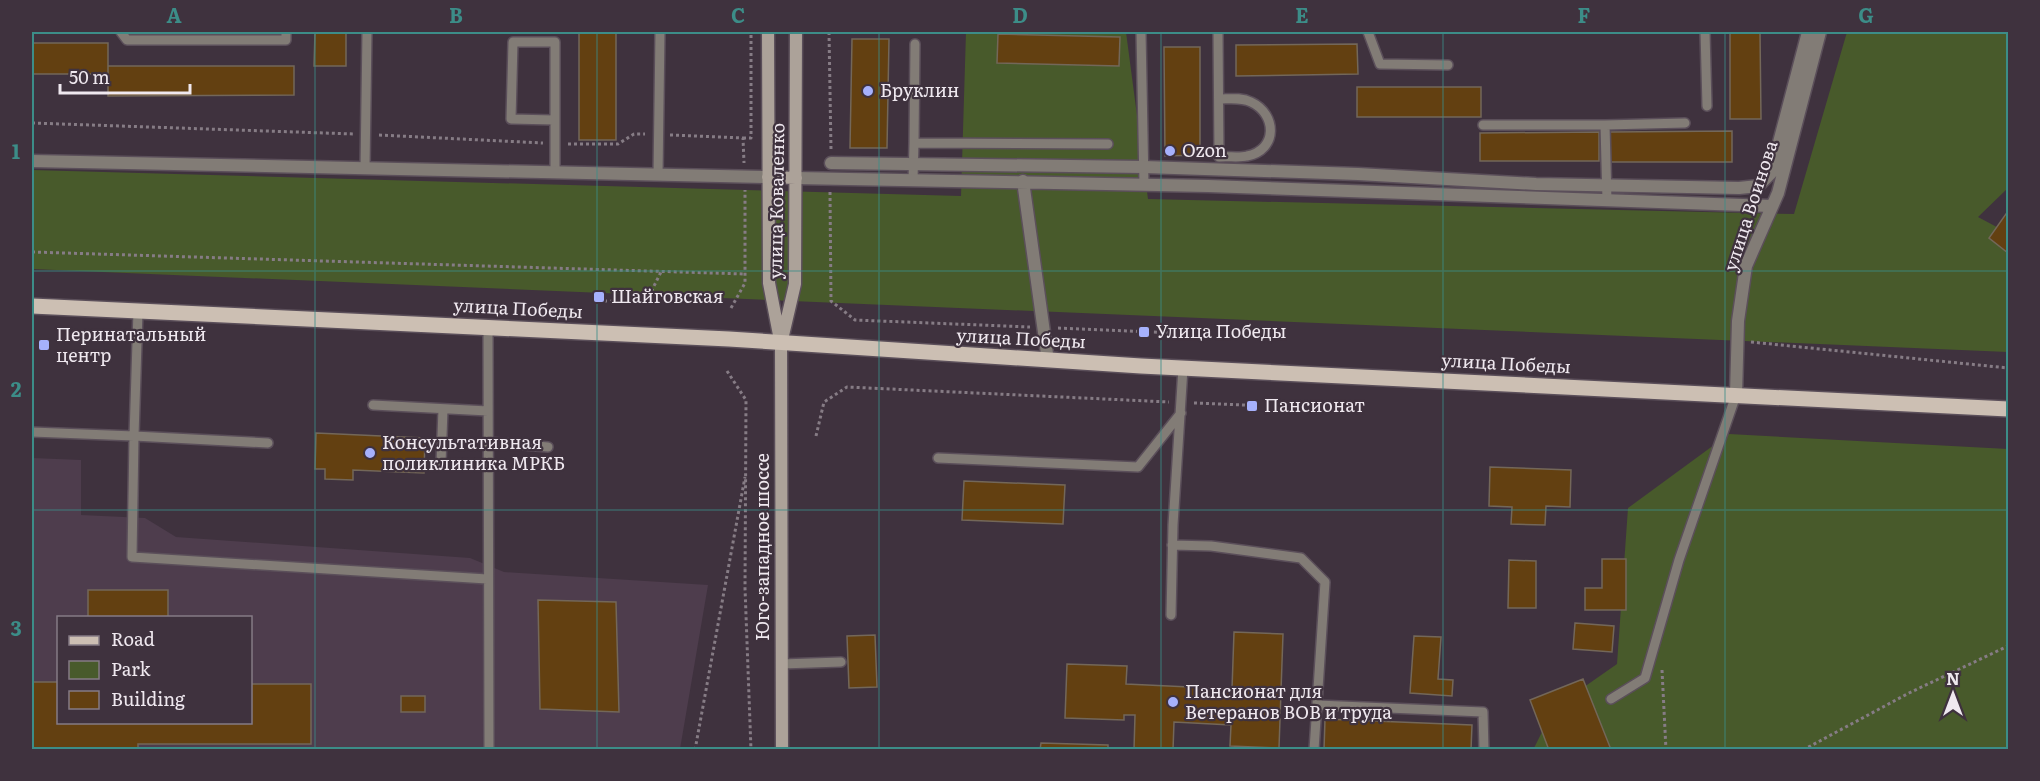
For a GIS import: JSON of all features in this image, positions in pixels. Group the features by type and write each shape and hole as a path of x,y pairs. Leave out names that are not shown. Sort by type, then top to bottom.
{"main road":[{"name":"улица Коваленко","path":"768,32 769,283 781,344"},
{"name":"улица Коваленко","path":"781,344 795,284 796,32"},
{"path":"768,177 796,178"},
{"name":"улица Победы","path":"32,306 488,327 1048,361 2008,409"},
{"name":"Юго-западное шоссе","path":"781,344 782,750"}],"street":[{"path":"831,163 1144,167 1607,185 1739,188 1758,186 1771,173 1808,32"},
{"name":"улица Воинова","path":"1736,395 1738,340 1746,266 1778,193 1820,32"},
{"path":"32,161 768,177"},
{"path":"796,178 1023,181 1771,206"},
{"path":"1023,181 1048,361"}],"lane":[{"path":"121,32 128,40 286,40 286,32"},
{"path":"365,168 367,32"},
{"path":"658,175 660,32"},
{"path":"1141,32 1144,185"},
{"path":"1218,32 1219,157 1249,156 1262,150 1271,138 1272,124 1266,112 1251,102 1219,99"},
{"path":"1368,32 1380,64 1448,65"},
{"path":"1705,32 1707,106"},
{"path":"554,120 512,119 513,42 555,42 555,173"},
{"path":"914,180 915,44"},
{"path":"1483,125 1685,123"},
{"path":"1605,125 1607,201"},
{"path":"914,142 1108,144"},
{"path":"138,310 132,557 487,579"},
{"path":"488,327 489,750"},
{"path":"1171,615 1172,545 1183,368"},
{"path":"1611,699 1645,678 1680,560 1736,395"},
{"path":"373,405 488,411"},
{"path":"441,463 443,409"},
{"path":"938,458 1138,467 1181,413"},
{"path":"32,432 268,443"},
{"path":"488,442 548,447"},
{"path":"1172,545 1211,546 1301,558 1324,582 1314,750"},
{"path":"781,664 841,662"},
{"path":"1317,705 1483,712 1484,750"}],"path":[{"path":"32,123 554,144 618,144 634,134 751,138 751,32"},
{"path":"829,32 831,163"},
{"path":"731,308 745,283 743,138"},
{"path":"830,179 831,301 855,320 1176,333"},
{"path":"32,252 745,274"},
{"path":"604,301 646,302 661,272"},
{"path":"1738,340 2008,368"},
{"path":"727,371 747,400 745,588 751,750"},
{"path":"816,436 824,402 847,387 1245,405"},
{"path":"695,750 747,466"},
{"path":"1803,750 1909,693 2008,646"}],"shaded area":[{"path":"32,458 81,460 81,515 145,518 176,537 470,558 504,572 708,585 680,749 32,750"}],"green space":[{"path":"966,32 1126,32 1148,199 1794,214 1847,32 2008,32 2008,188 1978,217 2008,233 2008,352 32,269 32,170 961,196"},
{"path":"1729,434 2008,449 2008,749 1533,750 1554,708 1617,664 1628,508"}],"building":[{"path":"315,32 346,32 346,66 314,66"},
{"path":"579,32 616,32 616,140 579,140"},
{"path":"1730,32 1760,32 1761,119 1730,119"},
{"path":"998,34 1120,37 1119,66 997,63"},
{"path":"852,39 889,39 887,148 850,148"},
{"path":"32,43 108,43 108,74 32,74"},
{"path":"1357,44 1358,74 1236,76 1236,45"},
{"path":"1164,47 1200,47 1200,155 1165,156"},
{"path":"108,66 294,66 294,95 108,96"},
{"path":"1357,87 1481,87 1481,117 1357,117"},
{"path":"1732,131 1732,162 1610,162 1610,132"},
{"path":"1599,132 1599,161 1480,161 1480,133"},
{"path":"2008,211 2008,253 1989,238"},
{"name":"Консультативная поликлиника МРКБ","path":"316,433 425,438 424,473 353,470 353,480 325,479 325,469 315,469"},
{"path":"1490,467 1571,470 1570,507 1546,506 1545,525 1511,524 1512,507 1489,506"},
{"path":"964,481 1065,485 1063,524 962,520"},
{"path":"1602,559 1626,559 1626,610 1585,610 1585,588 1602,588"},
{"path":"1509,560 1536,561 1536,608 1508,608"},
{"path":"88,590 168,590 168,616 88,616"},
{"path":"538,600 616,602 619,712 540,709"},
{"path":"1575,623 1614,626 1612,652 1573,649"},
{"name":"Пансионат для Ветеранов ВОВ и труда","path":"1234,632 1283,634 1279,748 1230,746 1231,725 1174,722 1173,750 1134,750 1135,715 1124,715 1124,720 1065,718 1067,664 1127,666 1126,684 1232,689"},
{"path":"875,635 877,687 849,688 847,636"},
{"path":"1414,636 1441,637 1438,679 1453,680 1452,696 1410,693"},
{"path":"1583,679 1610,747 1603,750 1549,750 1530,700"},
{"path":"32,682 57,682 57,724 252,724 252,684 311,684 311,744 138,744 138,750 32,750"},
{"path":"401,696 425,696 425,712 401,712"},
{"path":"1325,719 1472,725 1471,750 1324,750"},
{"path":"1041,743 1108,745 1108,750 1040,750"}],"place":[{"name":"Бруклин","path":"868,91"},
{"name":"Ozon","path":"1170,151"},
{"name":"Шайговская","path":"599,297"},
{"name":"Улица Победы","path":"1144,332"},
{"name":"Перинатальный центр","path":"44,345"},
{"name":"Пансионат","path":"1252,406"},
{"name":"Консультативная поликлиника МРКБ","path":"370,453"},
{"name":"Пансионат для Ветеранов ВОВ и труда","path":"1173,702"}]}
